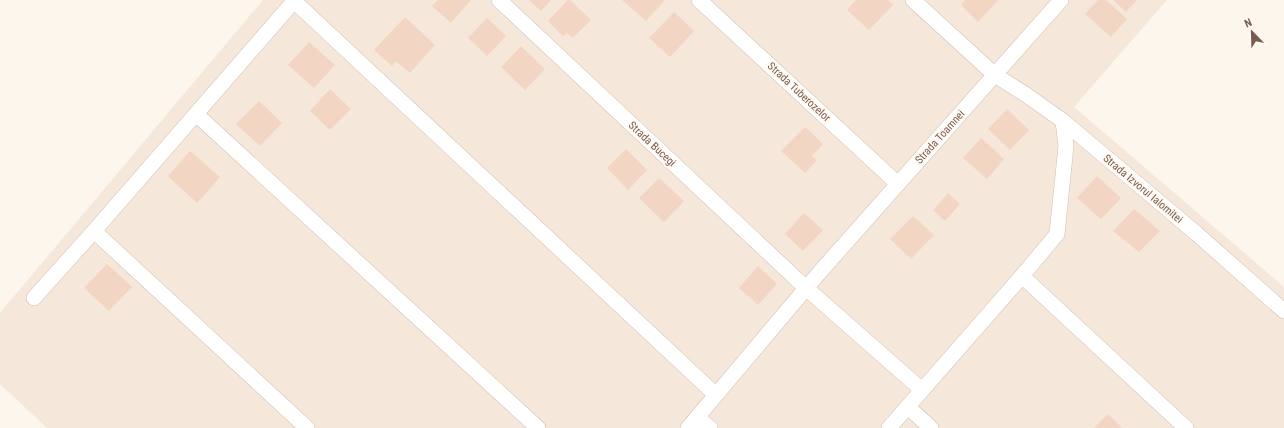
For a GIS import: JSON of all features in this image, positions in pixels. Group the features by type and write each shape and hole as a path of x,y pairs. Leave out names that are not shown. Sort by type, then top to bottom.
{"street":[{"name":"Strada Bucegi","path":"499,0 806,288 922,390"},
{"name":"Strada Tuberozelor","path":"699,0 898,184"},
{"name":"Strada Izvorul Ialomitei","path":"913,0 995,75 1063,121 1197,234 1284,311"},
{"name":"Strada Toamnei","path":"688,428 818,273 1061,0"},
{"path":"34,298 294,1 716,395"},
{"path":"196,114 538,428"},
{"path":"889,428 1057,234 1066,146 1063,121"},
{"path":"94,231 308,428"},
{"path":"1022,276 1186,428"},
{"path":"908,407 931,428"},
{"path":"697,416 710,428"}],"shaded area":[{"path":"263,0 1167,0 1074,107 1284,287 1284,428 47,428 0,384 0,313"}],"building":[{"path":"438,0 471,0 451,23 432,6"},
{"path":"529,0 551,0 541,11"},
{"path":"568,0 570,0 591,20 573,38 567,33 563,36 548,21"},
{"path":"622,0 663,0 664,1 646,21"},
{"path":"856,0 888,0 893,5 869,30 847,10"},
{"path":"965,0 998,0 978,22 961,5"},
{"path":"1098,0 1106,0 1127,19 1111,37 1085,14"},
{"path":"1113,0 1137,0 1126,12"},
{"path":"674,12 694,31 670,57 649,38"},
{"path":"405,17 435,45 410,73 396,61 392,66 374,50"},
{"path":"487,18 506,36 487,56 468,38"},
{"path":"309,42 335,65 314,88 288,65"},
{"path":"521,46 545,69 525,90 501,67"},
{"path":"330,89 351,109 330,130 310,111"},
{"path":"259,101 282,123 260,146 236,124"},
{"path":"1007,109 1029,130 1010,150 988,129"},
{"path":"805,127 823,144 812,156 817,160 805,173 781,151"},
{"path":"981,138 1004,159 987,179 963,158"},
{"path":"626,149 647,170 628,190 607,168"},
{"path":"190,151 220,177 197,203 168,176"},
{"path":"1097,176 1121,198 1101,219 1077,198"},
{"path":"659,178 684,201 664,222 639,198"},
{"path":"948,193 960,204 945,221 933,210"},
{"path":"1134,209 1160,231 1139,252 1113,231"},
{"path":"804,213 823,230 803,251 785,234"},
{"path":"913,216 934,235 911,259 890,239"},
{"path":"107,264 132,287 109,311 84,288"},
{"path":"758,266 777,284 758,305 739,288"},
{"path":"1108,414 1122,428 1094,428"}]}
